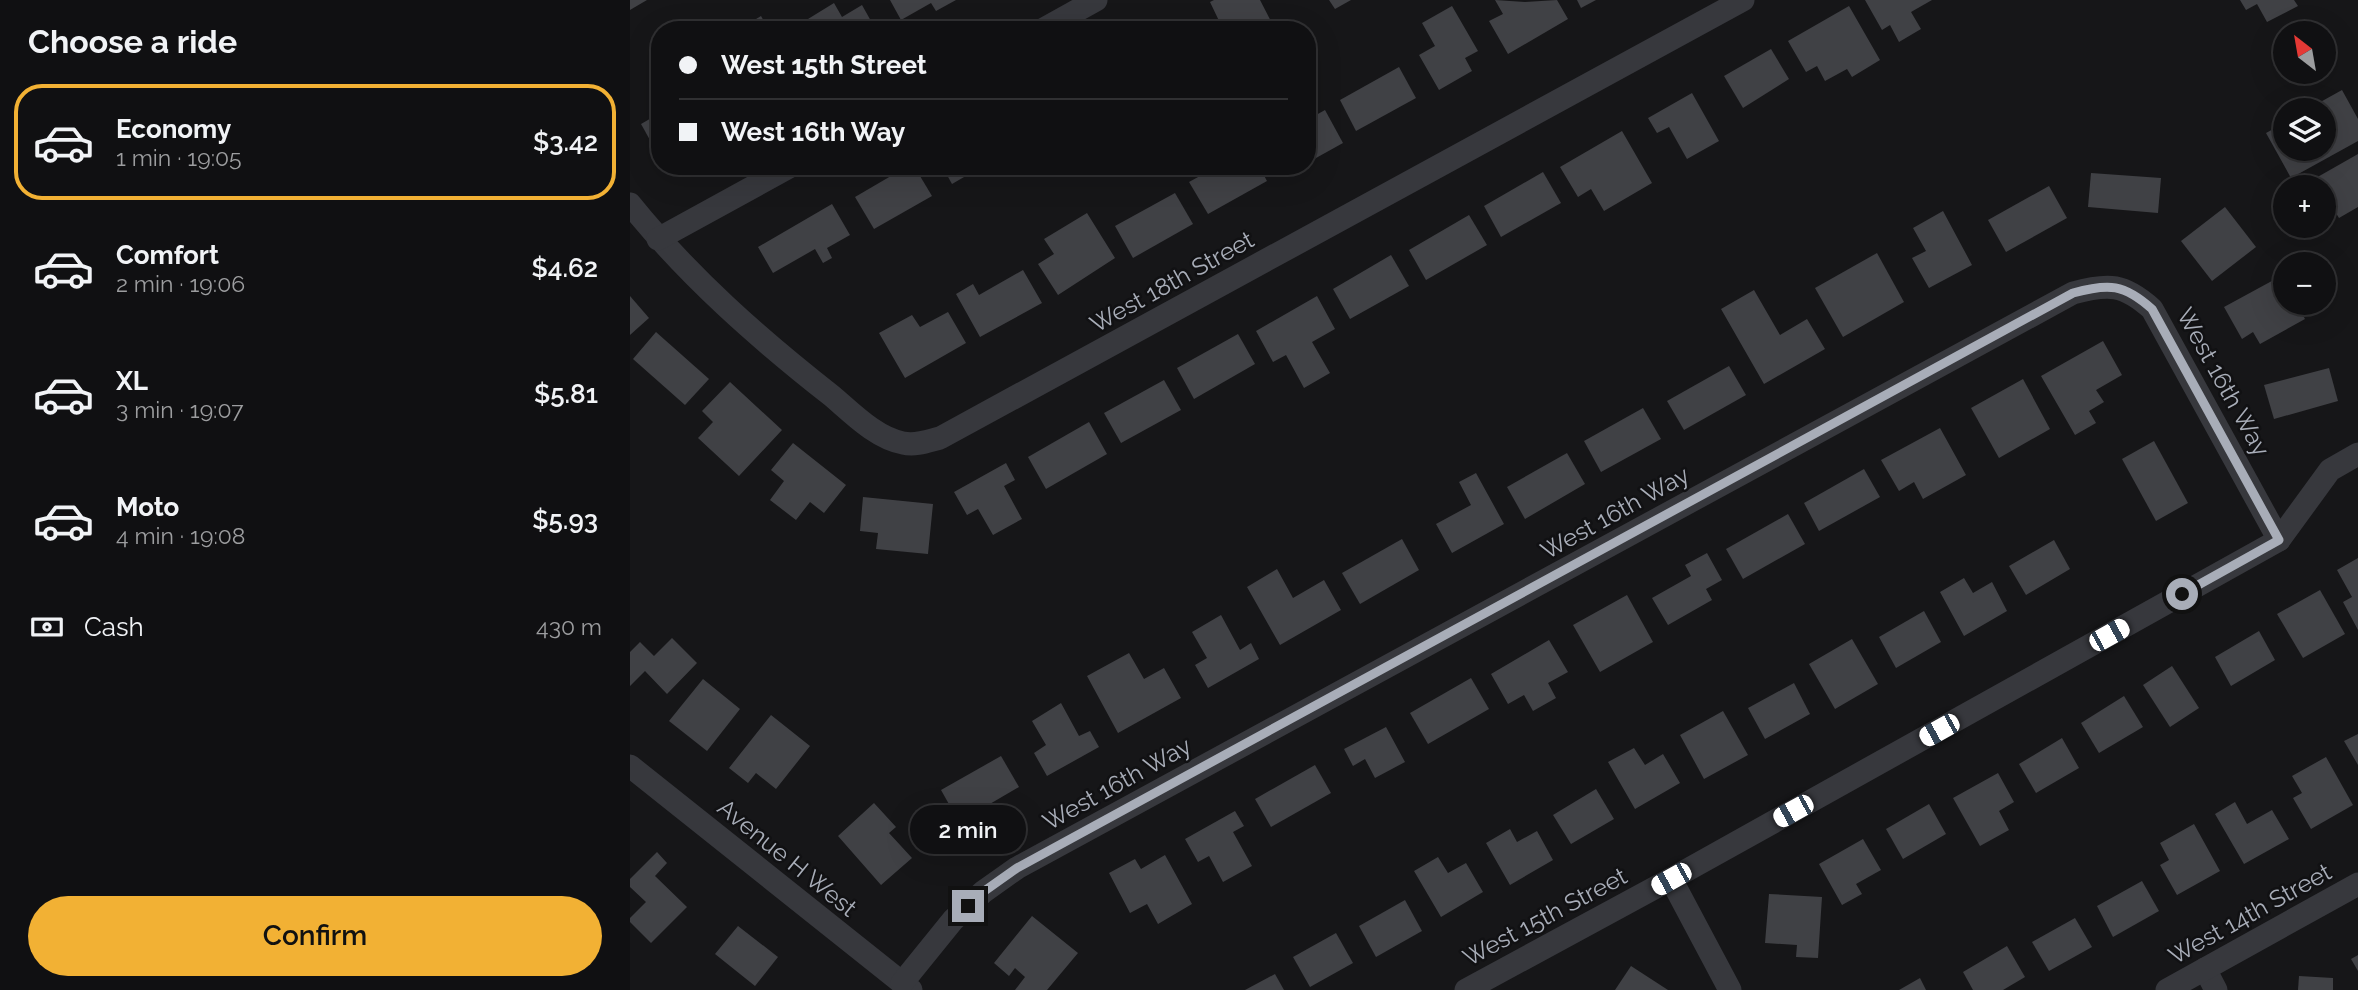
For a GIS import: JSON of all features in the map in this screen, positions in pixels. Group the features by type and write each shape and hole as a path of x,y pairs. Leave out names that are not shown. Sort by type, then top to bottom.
{"street":[{"path":"1058,21 1096,0"},
{"name":"West 18th Street","path":"630,204 658,239 717,300 761,340 874,430 902,443 921,443 940,438 1743,0"},
{"path":"658,239 775,175"},
{"name":"West 16th Way","path":"906,986 953,919 983,892 1017,868 2073,293 2100,285 2120,287 2138,296 2152,309 2279,540"},
{"name":"West 15th Street","path":"1466,990 1671,879 2279,540 2330,470 2358,454"},
{"name":"Avenue H West","path":"630,766 906,986"},
{"path":"1671,879 1730,990"},
{"name":"West 14th Street","path":"2167,990 2358,884"},
{"path":"2205,969 2216,990"}],"building":[{"path":"630,0 647,0 630,10"},
{"path":"890,0 956,0 936,11 931,3 901,20"},
{"path":"1260,0 1271,21 1219,21 1210,2"},
{"path":"1329,0 1351,0 1335,9"},
{"path":"1495,0 1557,0 1568,19 1508,54 1489,21 1503,14"},
{"path":"1577,0 1596,0 1581,8"},
{"path":"1865,0 1932,0 1911,12 1921,29 1899,42 1890,25 1882,30"},
{"path":"2240,0 2294,0 2298,6 2267,22 2257,4 2246,10"},
{"path":"834,3 842,17 862,5 871,21 809,21 808,19"},
{"path":"1452,6 1478,51 1465,58 1472,71 1439,90 1419,55 1435,46 1422,23"},
{"path":"1849,6 1880,60 1852,77 1847,69 1825,81 1817,66 1806,72 1788,41"},
{"path":"1771,49 1789,79 1743,108 1724,76"},
{"path":"1399,67 1416,98 1356,131 1340,100"},
{"path":"2342,90 2358,119 2358,141 2336,153 2336,98 2328,98"},
{"path":"1692,93 1719,141 1687,159 1669,127 1657,133 1648,118"},
{"path":"1325,110 1343,143 1316,158 1316,115"},
{"path":"651,118 651,142 641,124"},
{"path":"2273,129 2273,146 2266,133"},
{"path":"1622,131 1652,183 1604,211 1591,189 1578,197 1560,167"},
{"path":"2358,154 2358,207 2339,218 2336,213 2336,175 2321,175"},
{"path":"2282,161 2322,161 2296,175 2289,175"},
{"path":"1543,172 1561,203 1501,237 1484,206"},
{"path":"2091,173 2161,178 2158,213 2088,207"},
{"path":"893,175 919,175 932,196 874,229 855,197"},
{"path":"947,175 968,175 952,184"},
{"path":"1202,175 1264,175 1267,181 1208,214 1189,182"},
{"path":"2049,186 2067,218 2006,252 1988,220"},
{"path":"1175,193 1193,224 1133,258 1115,226"},
{"path":"832,204 850,235 827,248 832,258 823,263 815,249 773,273 758,247"},
{"path":"2225,207 2256,247 2212,281 2181,241"},
{"path":"1943,211 1972,265 1929,288 1912,258 1926,251 1913,228"},
{"path":"1087,213 1115,258 1058,295 1038,264 1054,254 1044,239"},
{"path":"1469,215 1487,245 1426,280 1409,250"},
{"path":"1877,253 1904,302 1843,337 1815,288"},
{"path":"1391,255 1409,286 1350,319 1333,289"},
{"path":"1023,270 1042,303 980,337 956,294 973,284 979,295"},
{"path":"2273,280 2273,315 2303,315 2305,319 2260,344 2253,332 2242,339 2224,307"},
{"path":"1754,290 1780,335 1807,319 1825,349 1764,384 1721,309"},
{"path":"630,296 649,318 630,335"},
{"path":"1317,296 1335,329 1312,342 1330,373 1304,388 1286,355 1273,362 1256,331"},
{"path":"948,312 966,343 905,378 879,333 912,315 920,327"},
{"path":"656,332 709,379 685,405 633,359"},
{"path":"1238,334 1255,364 1194,399 1177,368"},
{"path":"2103,341 2122,375 2096,390 2104,402 2089,411 2096,423 2075,435 2041,376"},
{"path":"1729,366 1746,395 1684,430 1667,401"},
{"path":"2329,368 2338,401 2274,419 2264,385"},
{"path":"2023,379 2050,429 1999,458 1971,408"},
{"path":"1164,380 1181,410 1121,443 1104,413"},
{"path":"730,382 782,430 739,476 698,438 713,422 702,411"},
{"path":"1643,408 1661,439 1601,472 1584,441"},
{"path":"1089,422 1107,454 1046,489 1028,457"},
{"path":"1940,428 1966,475 1923,499 1914,482 1899,491 1881,460"},
{"path":"2154,441 2188,503 2156,521 2122,459"},
{"path":"793,443 846,485 824,513 810,502 796,520 770,500 784,481 771,470"},
{"path":"1567,453 1585,484 1525,519 1507,487"},
{"path":"1006,463 1015,480 1004,486 1022,519 993,535 978,509 967,515 954,492"},
{"path":"1864,469 1880,497 1819,531 1804,503"},
{"path":"1476,473 1504,524 1452,553 1436,524 1471,505 1459,482"},
{"path":"863,497 933,504 928,554 876,549 878,533 860,531"},
{"path":"1788,514 1805,544 1743,579 1726,549"},
{"path":"1402,539 1419,570 1360,604 1342,573"},
{"path":"2054,540 2070,569 2026,595 2009,566"},
{"path":"1707,553 1722,580 1706,589 1712,600 1668,625 1652,598 1691,576 1685,565"},
{"path":"2358,558 2358,630 2343,602 2352,597 2337,570"},
{"path":"1277,569 1293,598 1324,580 1341,610 1280,645 1247,587"},
{"path":"1964,578 1973,593 1992,582 2007,611 1964,636 1940,592"},
{"path":"2320,590 2345,634 2303,658 2277,614"},
{"path":"1627,595 1653,642 1600,672 1573,625"},
{"path":"1924,611 1941,642 1896,668 1879,637"},
{"path":"1221,615 1240,650 1251,643 1259,659 1208,688 1195,665 1207,658 1192,632"},
{"path":"2259,631 2275,660 2231,686 2215,657"},
{"path":"672,638 697,663 667,694 645,671 630,686 630,652 640,642 654,656"},
{"path":"1852,639 1878,684 1835,709 1809,664"},
{"path":"1549,640 1568,672 1548,683 1556,698 1533,711 1524,695 1508,704 1491,674"},
{"path":"1129,653 1144,679 1164,668 1181,698 1118,733 1087,676"},
{"path":"2172,666 2199,708 2170,727 2143,685"},
{"path":"1471,678 1489,709 1428,744 1410,713"},
{"path":"703,679 740,709 707,751 669,721"},
{"path":"1794,683 1810,714 1765,739 1748,708"},
{"path":"2124,696 2143,727 2099,753 2081,723"},
{"path":"1061,703 1079,736 1090,731 1099,747 1047,776 1034,753 1046,745 1032,721"},
{"path":"1723,711 1748,755 1704,779 1680,735"},
{"path":"771,715 810,746 776,789 756,773 748,783 729,768"},
{"path":"1386,727 1405,762 1375,778 1365,759 1353,766 1344,749"},
{"path":"2358,734 2358,765 2344,741"},
{"path":"2062,738 2079,768 2036,793 2019,764"},
{"path":"1634,748 1645,765 1663,754 1680,783 1635,809 1608,762"},
{"path":"1001,756 1019,787 959,822 941,790"},
{"path":"2326,757 2353,805 2311,829 2293,798 2302,793 2292,776"},
{"path":"1315,765 1331,793 1271,827 1255,799"},
{"path":"1998,773 2014,802 1999,811 2009,830 1980,846 1953,798"},
{"path":"1596,789 1614,819 1571,844 1553,815"},
{"path":"2235,802 2247,824 2272,810 2289,839 2244,864 2215,814"},
{"path":"874,803 896,827 889,833 912,858 881,885 838,836"},
{"path":"1929,804 1946,834 1903,859 1886,829"},
{"path":"1235,811 1244,826 1233,832 1252,866 1223,882 1209,856 1198,862 1185,839"},
{"path":"2194,824 2220,871 2177,895 2160,865 2169,860 2160,843"},
{"path":"1510,829 1517,842 1537,831 1553,860 1510,885 1486,843"},
{"path":"1863,839 1881,870 1856,884 1862,894 1842,905 1819,864"},
{"path":"657,852 667,863 655,876 687,907 651,943 630,922 630,918 646,902 630,887 630,879"},
{"path":"1165,855 1192,904 1158,924 1147,904 1130,913 1109,873 1135,859 1141,869"},
{"path":"1438,857 1448,873 1466,863 1483,892 1441,917 1414,871"},
{"path":"2142,881 2159,911 2113,937 2097,906"},
{"path":"1769,894 1822,897 1818,958 1796,957 1797,945 1765,943"},
{"path":"1405,900 1422,931 1376,957 1359,926"},
{"path":"1032,916 1078,953 1047,990 1015,990 1025,977 1015,968 1009,976 994,963"},
{"path":"2075,918 2092,947 2049,971 2032,942"},
{"path":"738,926 778,957 755,986 715,954"},
{"path":"1336,933 1353,963 1310,987 1293,957"},
{"path":"2007,946 2025,977 2003,990 1973,990 1963,972"},
{"path":"2358,955 2358,971 2351,959"},
{"path":"1631,966 1668,990 1615,990"},
{"path":"1275,974 1284,990 1245,990"},
{"path":"2299,976 2333,978 2333,990 2298,990"},
{"path":"1920,978 1926,990 1899,990"}],"route":[{"path":"968,906 1017,868 2073,293 2100,285 2120,287 2138,296 2152,309 2279,540 2182,594"}]}
